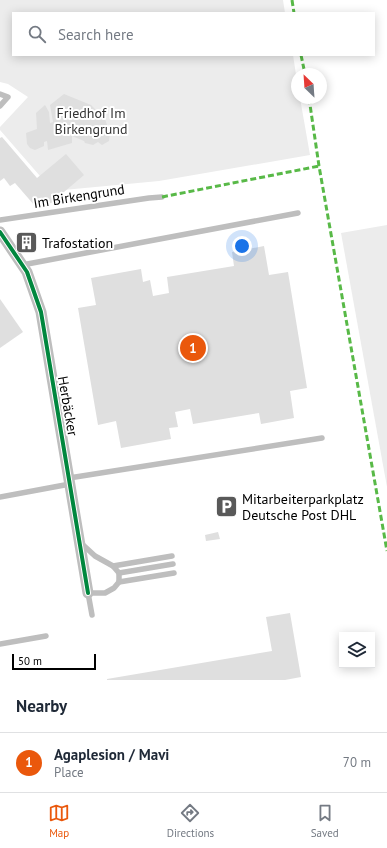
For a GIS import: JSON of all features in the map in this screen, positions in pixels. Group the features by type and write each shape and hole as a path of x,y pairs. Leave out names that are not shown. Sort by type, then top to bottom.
{"street":[{"name":"Herbäcker","path":"0,232 28,272 41,312 88,593"}],"lane":[{"path":"0,94 8,97 0,106"},
{"name":"Im Birkengrund","path":"0,220 162,197"},
{"path":"22,265 298,213"},
{"path":"0,497 69,481 273,445 322,438"},
{"path":"80,542 95,556 113,566 118,573 119,582"},
{"path":"113,566 172,556"},
{"path":"118,573 173,564"},
{"path":"92,615 88,593 105,593 114,588 119,582 174,573"},
{"path":"0,644 46,636"}],"green space":[{"name":"Friedhof Im Birkengrund","path":"0,0 283,0 285,12 12,12 12,56 293,56 295,68 291,68 291,104 301,104 310,155 159,181 53,191 0,130 0,127 28,97 8,84 0,82"},
{"path":"387,225 387,487 341,233"}],"building":[{"path":"64,94 91,105 105,119 110,134 109,141 102,145 98,142 93,145 85,143 84,141 72,136 72,143 48,150 47,141 44,142 44,146 35,150 30,148 27,144 26,133 37,129 36,113 45,105 49,112 50,123 53,122 50,105"},
{"path":"2,137 37,178 66,154 84,175 51,203 35,206 15,183 10,186 4,178 0,181 0,138"},
{"name":"Trafostation","path":"25,238 30,246 27,248 22,240"},
{"path":"264,246 269,275 288,272 307,388 290,391 294,418 261,424 259,413 193,424 190,409 175,412 178,427 169,428 171,439 121,448 116,421 98,425 78,308 96,305 91,278 141,269 143,282 150,280 153,296 169,293 167,277 234,266 232,252"},
{"path":"0,299 23,332 0,348"},
{"path":"218,532 220,539 206,541 205,535"},
{"path":"290,613 301,677 285,680 107,680 272,651 266,617"}],"marked path":[{"path":"292,0 294,12"},
{"path":"301,56 304,68"},
{"path":"310,104 319,166 387,551"},
{"path":"162,197 319,166"}],"cycle path":[{"path":"0,232 27,272 41,312 88,593"}],"place":[{"name":"Trafostation","path":"26,243"},
{"name":"Agaplesion / Mavi","path":"193,348"},
{"name":"Mitarbeiterparkplatz Deutsche Post DHL","path":"226,507"}]}
